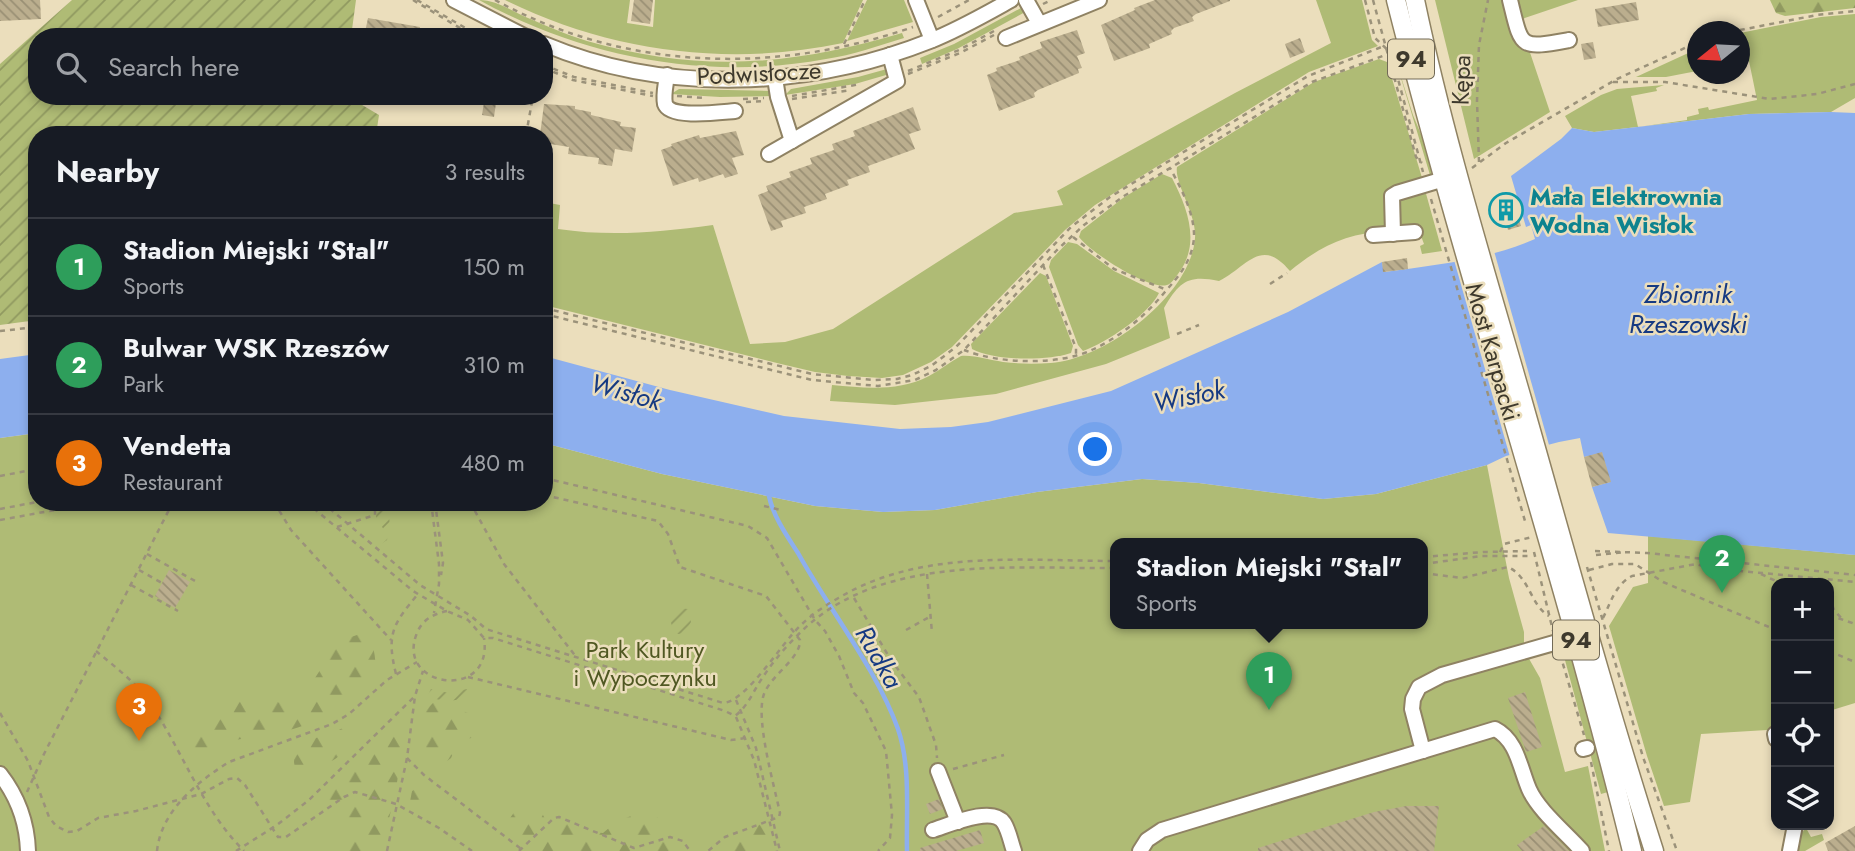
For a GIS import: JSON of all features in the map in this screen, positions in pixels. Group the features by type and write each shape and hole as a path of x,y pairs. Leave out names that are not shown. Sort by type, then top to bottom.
{"main road":[{"name":"94","path":"1396,0 1452,175"},
{"name":"94","path":"1415,0 1452,175"},
{"name":"Most Karpacki","path":"1452,175 1521,455"},
{"name":"94","path":"1521,455 1632,851"},
{"name":"94","path":"1521,455 1654,851"}],"street":[{"path":"454,0 508,28"},
{"path":"916,0 932,40"},
{"name":"Podwisłocze","path":"553,47 593,61 667,75 716,79 775,78 836,69 890,55 932,40 1011,0"},
{"path":"1026,0 1039,23"},
{"path":"1006,38 1099,0"},
{"path":"1510,0 1518,32 1528,44 1535,46 1569,40"},
{"path":"769,154 897,80 890,55"},
{"path":"667,75 665,104 669,109 680,113 735,111"},
{"path":"775,78 792,141"},
{"path":"1393,234 1392,196 1452,175"},
{"path":"1373,235 1415,232"},
{"path":"1423,751 1412,709 1419,687 1442,676 1574,637"},
{"path":"1140,851 1147,840 1162,830 1495,729 1503,733 1514,748 1534,798 1582,851"},
{"path":"938,771 958,822"},
{"path":"0,774 20,808 28,851"},
{"path":"933,830 975,817 998,818 1004,822 1014,851"},
{"path":"1790,851 1794,830"}],"path":[{"path":"415,0 460,28"},
{"path":"415,0 465,28"},
{"path":"495,0 529,17 610,45 704,59 775,59 808,55 872,40 925,23 969,0"},
{"path":"844,44 865,0"},
{"path":"1365,0 1375,38 1389,53 1420,162 1452,175"},
{"path":"1373,0 1384,46"},
{"name":"Kępa","path":"1452,175 1477,102 1479,45 1488,0"},
{"path":"1750,28 1817,15 1855,11"},
{"path":"553,310 812,374 873,380 912,375 931,366 956,347 1071,227 1110,197 1308,76 1384,46"},
{"path":"1439,206 1452,175 1613,82 1687,47"},
{"path":"553,316 803,378 878,386 908,382 936,370 964,350 1043,265 1103,210 1312,82 1389,53"},
{"path":"1613,82 1665,82 1770,99 1800,97 1855,84"},
{"path":"528,126 531,105"},
{"path":"964,350 990,358 1030,361 1068,357 1093,349 1134,323 1176,280 1190,258 1194,237 1185,199 1170,168"},
{"path":"1452,175 1446,251 1521,455 1527,525"},
{"path":"1072,236 1114,268 1167,290"},
{"path":"1043,265 1076,354"},
{"path":"1270,284 1287,273"},
{"path":"1177,334 1199,325"},
{"path":"0,331 28,328"},
{"path":"0,475 28,470"},
{"path":"553,480 748,526 767,538 839,656 854,693 863,703 886,751 892,815 890,838 878,851"},
{"path":"553,497 658,521 668,534 680,568 766,596 800,640 799,649 769,683 761,709 779,817 720,839 708,851"},
{"path":"0,509 28,504"},
{"path":"764,506 781,510"},
{"path":"0,520 50,511"},
{"path":"20,808 96,651 168,511"},
{"path":"279,511 291,530 391,640"},
{"path":"317,511 418,594 468,620 484,638 482,660 468,677 460,680 444,681 430,676 417,662 414,650 415,640 425,621 433,615 447,611"},
{"path":"333,511 420,584 471,616 486,629 717,702 729,703 750,686 813,614 878,579 953,562 1110,561"},
{"path":"337,527 375,515 375,511"},
{"path":"433,615 443,563 434,511"},
{"path":"434,511 439,584"},
{"path":"475,511 504,564 583,666"},
{"path":"1500,556 1504,544 1529,538"},
{"path":"1534,549 1609,851"},
{"path":"1428,557 1500,551 1527,554 1482,556 1428,563"},
{"path":"1625,552 1620,554 1595,553 1625,552 1855,575"},
{"path":"147,554 195,581"},
{"path":"1620,554 1620,563"},
{"path":"1584,558 1643,757 1677,851"},
{"path":"1696,564 1699,560"},
{"path":"1588,570 1620,563 1635,564 1663,583 1771,628"},
{"path":"1603,618 1620,584 1632,576 1696,564 1710,568 1818,578"},
{"path":"1428,574 1462,578 1508,567 1519,572 1540,608 1549,616"},
{"path":"735,716 747,706 764,675 796,634 844,602 881,586 927,573 956,570 1110,568"},
{"path":"139,570 162,583"},
{"path":"927,573 932,633"},
{"path":"1760,573 1771,578"},
{"path":"1834,579 1855,582"},
{"path":"131,585 178,611"},
{"path":"396,674 391,640 393,627 418,594"},
{"path":"854,597 891,660 919,697 936,745 938,771 951,770 1003,755"},
{"path":"1834,610 1844,621"},
{"path":"906,630 931,616"},
{"path":"1834,617 1855,624"},
{"path":"484,638 493,638 735,716 746,738 758,774 779,851"},
{"path":"96,651 136,685 148,701 195,786 242,849"},
{"path":"1834,653 1855,662"},
{"path":"156,851 159,836 182,799 195,786 229,762 332,724 349,714 396,674 417,662"},
{"path":"387,851 407,758 415,695 424,671"},
{"path":"468,677 731,740 746,738"},
{"path":"236,851 309,800 415,695"},
{"path":"736,700 756,748 771,820"},
{"path":"0,713 28,761 49,817 56,826 68,832 77,831 98,818 201,794 229,779 237,779 244,785 278,836 286,837 355,792 397,804 472,851"},
{"path":"407,758 424,775 522,850 554,818 559,817 634,848 670,837 683,841 690,851"}],"green space":[{"path":"72,0 356,0 352,28 40,28"},
{"path":"479,0 498,4 553,28 539,28"},
{"path":"505,0 630,0 627,23 653,27 655,0 863,0 843,43 757,54 714,54 628,43 545,18"},
{"path":"867,0 904,0 913,22 847,41"},
{"path":"1316,0 1362,0 1372,40 1378,46 1309,72 1095,205 1065,230 952,347 931,362 903,375 882,378 815,372 553,307 553,204 560,205 558,229 636,233 713,225 750,344 785,342 833,329 1014,213 1063,205 1057,191 1331,43"},
{"path":"1435,0 1578,0 1519,20 1550,112 1474,159"},
{"path":"1770,0 1855,0 1855,8 1785,16 1776,13"},
{"path":"1021,8 1027,11 957,49 922,64 920,58 954,44"},
{"path":"1855,14 1855,98 1831,112 1749,114 1642,126 1687,120 1687,117 1699,114 1698,109 1708,107 1709,110 1757,100 1750,66 1750,31 1821,17"},
{"path":"553,28 587,41 628,51 707,61 783,58 822,53 902,33 904,38 826,59 736,67 647,60 553,34"},
{"path":"28,39 28,105 362,105 379,115 377,126 28,126 28,321 0,325 0,64"},
{"path":"1392,48 1413,115 1432,161 1434,169 1430,175"},
{"path":"1687,54 1687,73 1666,77 1636,77"},
{"path":"1379,59 1387,62 1423,181 1389,190 1387,231 1335,242 1312,254 1290,271 1280,261 1262,255 1246,262 1219,281 1200,279 1186,282 1164,308 1170,338 1106,364 996,394 895,405 830,401 832,385 881,388 905,385 929,376 961,356 1015,363 1051,363 1073,359 1120,337 1162,302 1179,281 1190,260 1195,229 1179,182 1177,167 1314,82"},
{"path":"887,69 893,73 855,84 785,95 791,89"},
{"path":"1664,85 1656,88 1657,91 1631,96 1638,127 1594,132 1572,128 1565,116 1617,89"},
{"path":"679,89 771,91 773,96 671,94"},
{"path":"1162,174 1172,178 1178,190 1190,226 1190,239 1185,263 1178,274 1168,284 1158,285 1120,268 1094,251 1079,237 1081,231 1123,198"},
{"path":"1425,190 1442,251 1422,254 1420,246 1424,244 1418,228 1401,228 1400,210 1395,200"},
{"path":"1068,242 1077,244 1114,271 1159,293 1146,310 1126,327 1083,351 1078,345 1049,267 1051,260"},
{"path":"1040,273 1046,276 1073,346 1071,353 1049,357 1007,358 972,349 971,344"},
{"name":"Park Kultury i Wypoczynku","path":"28,434 28,511 553,511 553,445 662,474 815,506 883,512 935,510 1037,492 1142,479 1199,483 1323,499 1376,494 1487,465 1509,578 1524,632 1524,644 1540,678 1565,772 1588,766 1605,851 0,851 0,438"},
{"path":"377,511 388,511 390,525 387,540 378,546 375,543 382,538 384,530 376,517"},
{"path":"1648,536 1855,555 1855,703 1834,709 1834,578 1771,578 1771,729 1701,734 1690,802 1664,806 1609,626 1633,587 1648,583"},
{"path":"678,608 688,609 691,622 685,633 678,634 673,631 670,618"},
{"path":"369,631 375,655 374,673 354,699 327,716 298,728 230,742 196,769 185,751 227,709 244,697 284,703 304,695 324,664 318,648"},
{"path":"1562,649 1573,660 1608,792 1601,794"},
{"path":"431,689 449,693 467,689 469,697 448,700 427,697"},
{"path":"433,703 443,703 468,713 476,730 471,738 458,742 451,758 442,765 430,760 421,731 422,718"},
{"path":"351,725 355,729 353,739 332,761 321,756 312,758 309,765 295,767 296,751 304,743 314,738 329,736"},
{"path":"390,732 400,736 400,762 380,851 335,851 340,846 346,827 341,817 327,811 323,797 380,736"},
{"path":"426,786 432,788 440,800 423,807 421,822 413,824 408,812 412,791"},
{"path":"532,805 540,809 545,819 573,817 603,833 627,817 639,814 659,818 675,836 682,851 532,851 502,829 518,807"},
{"path":"764,824 772,851 724,851 756,825"},
{"path":"1807,830 1811,837 1822,834 1824,840 1805,851 1795,851 1799,836"}],"water":[{"path":"1855,113 1855,555 1608,533 1592,487 1610,482 1602,453 1584,457 1580,438 1506,456 1487,465 1376,494 1323,499 1199,483 1142,479 1037,492 935,510 883,512 815,506 662,474 553,445 553,358 670,390 784,416 900,429 988,422 1111,391 1288,312 1382,262 1384,272 1442,264 1498,252 1535,239 1531,225 1526,227 1511,176 1572,128 1594,132 1749,114"},
{"path":"28,355 28,434 0,438 0,359"}],"pier":[{"path":"1494,251 1549,445 1510,457 1454,260"}],"building":[{"path":"0,0 40,0 41,19 0,21"},
{"path":"634,0 653,0 650,24 631,21"},
{"path":"1155,0 1230,1 1196,14 1192,17 1194,21 1174,28 1172,34 1149,44 1150,48 1114,61 1101,25"},
{"path":"1636,2 1639,20 1598,27 1595,9"},
{"path":"368,18 420,27 420,28 366,28"},
{"path":"1077,30 1085,53 1077,56 1082,68 1078,69 1079,73 1038,90 1034,93 1035,97 999,111 987,75 997,71 996,68 1020,60 1019,57 1042,48 1040,42"},
{"path":"1300,38 1305,52 1290,58 1285,44"},
{"path":"1593,42 1596,58 1584,60 1581,44"},
{"path":"484,105 496,105 494,117 482,115"},
{"path":"544,105 553,105 575,106 575,109 591,112 591,115 621,122 620,126 636,128 632,152 615,149 612,166 598,164 599,158 568,154 569,147 553,144 553,126 541,126"},
{"path":"913,107 921,130 909,134 915,149 868,166 870,172 847,180 849,185 825,194 827,199 804,207 806,213 781,221 783,227 771,231 758,195 768,191 766,186 791,177 789,172 812,164 810,158 834,150 832,144 855,136 853,131"},
{"path":"736,131 744,155 732,158 738,174 725,178 723,174 699,182 698,178 673,186 661,150 699,135 700,138"},
{"name":"Mała Elektrownia Wodna Wisłok","path":"1513,198 1521,226 1508,230 1504,216 1498,218 1494,204"},
{"path":"1407,258 1408,269 1383,272 1382,262"},
{"path":"1602,452 1611,482 1592,487 1584,457"},
{"path":"169,570 190,582 175,608 155,596"},
{"path":"1525,692 1542,747 1526,752 1508,698"},
{"path":"939,799 943,809 930,814 926,804"},
{"path":"1406,806 1439,806 1434,851 1258,851 1258,848 1374,812"},
{"path":"1544,826 1569,851 1522,851 1517,845"},
{"path":"1855,826 1855,851 1828,851 1825,843"},
{"path":"980,830 984,843 956,851 920,851 920,848"}],"waterway":[{"name":"Rudka","path":"769,496 781,526 878,684 898,729 905,759 907,851"}],"place":[{"name":"Mała Elektrownia Wodna Wisłok","path":"1506,210"},
{"name":"Bulwar WSK Rzeszów","path":"1722,593"},
{"name":"Stadion Miejski \"Stal\"","path":"1269,710"},
{"name":"Vendetta","path":"139,741"}],"water label":[{"name":"Zbiornik Rzeszowski","path":"1688,309"},
{"name":"Wisłok","path":"626,392"},
{"name":"Wisłok","path":"1189,396"}]}
